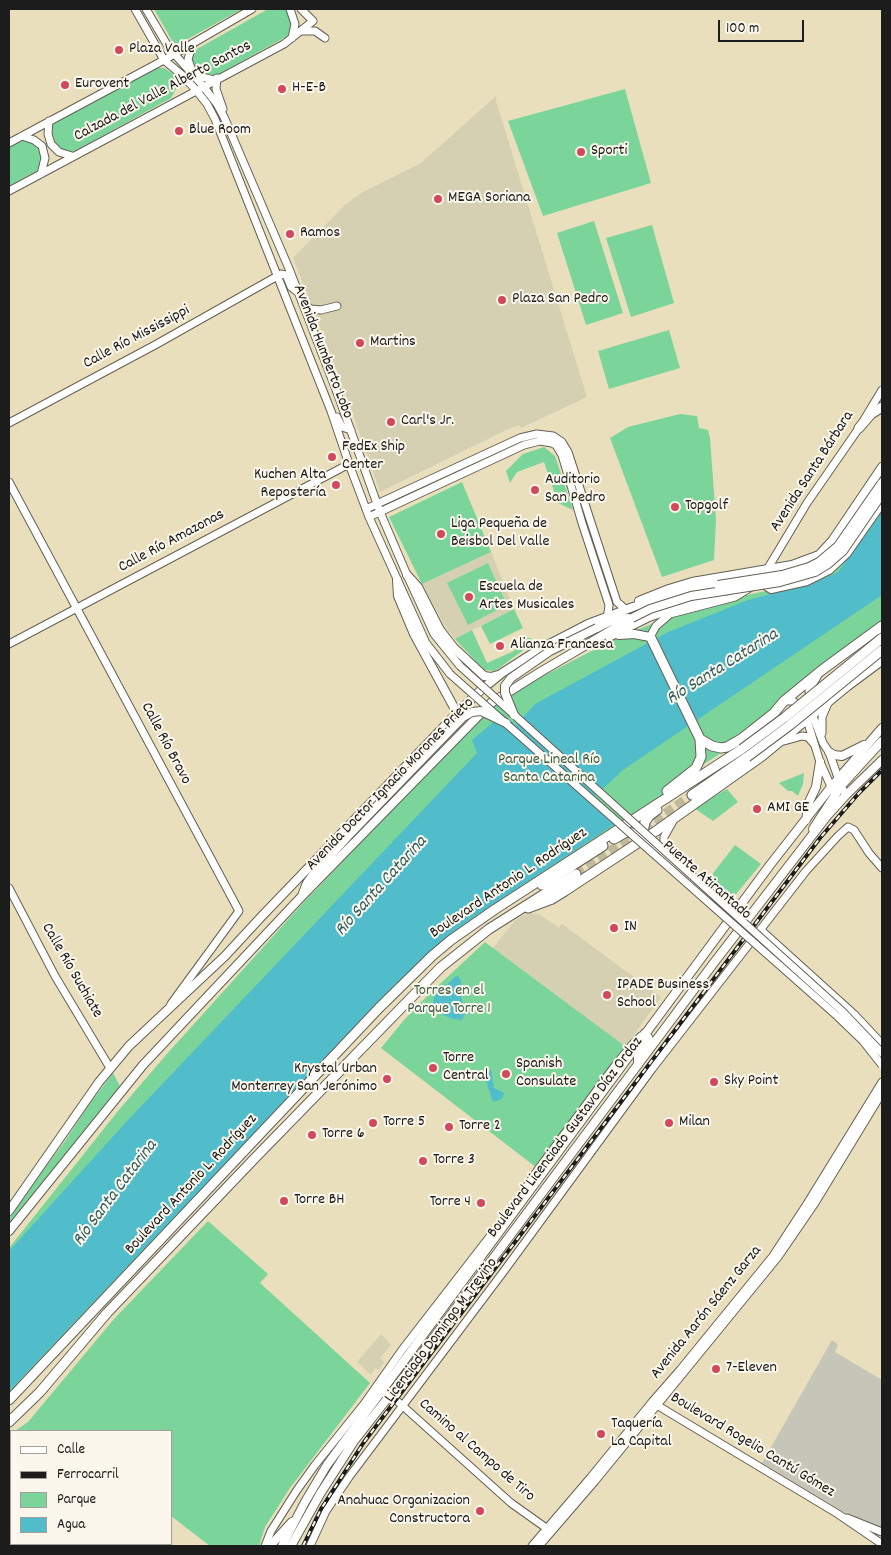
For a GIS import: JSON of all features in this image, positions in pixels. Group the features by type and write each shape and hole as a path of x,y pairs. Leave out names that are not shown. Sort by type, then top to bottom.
{"highway":[{"path":"859,428 875,410 882,407"},
{"path":"700,739 712,746 727,747 741,739 774,714 784,701 822,670 882,626"},
{"path":"649,809 660,796 696,768 701,757 700,739 650,637"},
{"name":"Boulevard Antonio L. Rodríguez","path":"692,795 882,638"},
{"name":"Boulevard Antonio L. Rodríguez","path":"9,1400 379,1008 451,940 719,763 744,753 790,725 882,650"},
{"path":"509,915 552,899 631,848 781,742 882,660"},
{"path":"645,838 644,825 649,816 690,788 719,763"},
{"path":"522,892 545,883 626,832 645,838"},
{"path":"626,832 634,838 631,848"},
{"name":"Boulevard Antonio L. Rodríguez","path":"9,1422 40,1392 107,1313 421,987 464,948 509,915 576,874"}],"main road":[{"name":"Avenida Humberto Lobo","path":"136,9 164,60 196,90 207,104 215,119 240,186 331,411 369,517 426,643 450,674 506,723"},
{"path":"146,9 173,54 203,86 223,114"},
{"name":"Calzada del Valle Alberto Santos","path":"9,143 164,60 252,9"},
{"path":"290,9 295,24 292,38"},
{"path":"301,9 313,21 301,32"},
{"path":"301,32 315,31 325,38"},
{"name":"Calzada del Valle Alberto Santos","path":"9,191 301,32"},
{"path":"193,43 188,59 191,68 198,76 216,79 216,89 221,101 223,114"},
{"name":"Avenida Humberto Lobo","path":"223,114 304,305 380,512 434,634 460,666 514,715"},
{"path":"49,121 48,134 51,144 59,152 72,156"},
{"path":"22,136 34,140 42,146 45,158 41,174"},
{"path":"278,276 285,274 291,287 299,293"},
{"name":"Calle Río Mississippi","path":"9,424 278,276"},
{"path":"304,305 311,309 321,310 338,306"},
{"path":"322,389 325,380 330,374"},
{"name":"Avenida Santa Bárbara","path":"650,637 656,626 670,614 746,592 760,580 802,510 859,428 882,390"},
{"path":"331,411 342,427 351,430"},
{"path":"366,508 520,438 538,434 553,436 562,442 568,452 617,602 623,607"},
{"path":"369,517 524,445 540,441 552,443 556,445 562,454 582,524 609,604 608,613"},
{"name":"Calle Río Amazonas","path":"9,644 349,464"},
{"path":"514,715 505,693 505,686 511,678 543,655 594,625 608,613 692,582 767,570 811,559 827,548 882,466"},
{"name":"Calle Río Bravo","path":"9,482 239,911 166,1010"},
{"name":"Avenida Doctor Ignacio Morones Prieto","path":"9,1211 110,1068 135,1040 225,956 457,713 502,673 538,650 633,608 691,589 782,575 819,562 838,546 882,483"},
{"name":"Avenida Doctor Ignacio Morones Prieto","path":"9,1231 143,1065 303,895 492,703 572,652 650,609 691,596 780,582 815,572 843,551 882,494"},
{"path":"767,570 764,583 771,589 807,581 829,570 847,553 882,503"},
{"path":"572,652 609,637 649,617 684,605 736,592 744,586 740,574"},
{"path":"407,576 418,587 440,630 459,653 484,676 491,677 502,673"},
{"path":"397,580 398,596 414,634 457,713"},
{"path":"594,625 632,618"},
{"path":"609,637 631,634 650,637"},
{"path":"822,670 812,682 809,690 810,718 820,762 834,795 840,802"},
{"path":"784,701 793,701 810,718 829,752 839,783 846,794"},
{"path":"823,743 820,724 828,702"},
{"path":"303,895 307,883 312,876 459,721 468,714 482,711 506,723"},
{"name":"Puente Atirantado","path":"514,715 842,1011 882,1053"},
{"name":"Puente Atirantado","path":"506,723 837,1016 863,1041 882,1066"},
{"path":"829,752 836,756 844,756 880,734"},
{"path":"810,838 816,822 834,795 839,783 880,734"},
{"path":"781,742 802,736 808,738 815,745"},
{"name":"Boulevard Licenciado Gustavo Díaz Ordaz","path":"291,1546 343,1457 742,925 846,794 881,761"},
{"path":"806,820 806,811 816,787 820,762"},
{"name":"Boulevard Licenciado Gustavo Díaz Ordaz","path":"282,1546 327,1465 732,916 831,787 839,783"},
{"path":"664,855 664,837 678,815"},
{"path":"753,936 761,930 806,871 846,828 854,830 869,853 882,868"},
{"path":"645,838 854,1027 865,1039 882,1066"},
{"name":"Calle Río Suchiate","path":"9,888 55,976 110,1068"},
{"path":"761,930 854,1014 882,1044"},
{"name":"Licenciado Domingo M Treviño","path":"310,1546 326,1511 336,1496 626,1104 753,936"},
{"path":"638,1064 638,1055 649,1039 645,1033"},
{"name":"Boulevard Licenciado Gustavo Díaz Ordaz","path":"265,1546 271,1531 311,1471 515,1204 614,1067 645,1033"},
{"name":"Avenida Aarón Sáenz Garza","path":"532,1546 596,1481 680,1370 782,1243 882,1082"},
{"name":"Avenida Aarón Sáenz Garza","path":"654,1404 778,1257 816,1201 882,1092"},
{"path":"872,1109 882,1105"},
{"name":"Camino al Campo de Tiro","path":"384,1389 511,1503 549,1530"},
{"name":"Boulevard Rogelio Cantú Gómez","path":"654,1404 838,1514 882,1544"},
{"name":"Boulevard Rogelio Cantú Gómez","path":"838,1514 882,1532"},
{"path":"270,1546 297,1517"},
{"name":"Avenida Aarón Sáenz Garza","path":"539,1546 549,1530"}],"shaded area":[{"name":"Plaza San Pedro","path":"496,96 587,397 521,428 519,425 504,431 380,492 345,392 293,258 345,205 361,193 421,163"},
{"name":"Escuela de Artes Musicales","path":"491,552 514,609 455,639 446,628 422,584"},
{"name":"IPADE Business School","path":"528,913 539,914 559,928 562,924 661,997 604,1077 578,1011 493,948 516,919"},
{"path":"381,1334 391,1345 380,1358 384,1362 379,1370 375,1368 371,1375 357,1362"},
{"path":"832,1340 838,1345 835,1352 882,1380 882,1529 844,1512 762,1463"}],"green space":[{"path":"154,9 242,9 175,46"},
{"path":"268,9 285,9 290,14 293,22 291,34 215,76 205,76 197,72 192,63 192,55 197,49"},
{"path":"154,68 164,68 172,73 176,80 176,89 171,98 75,151 63,152 54,146 49,134 50,125"},
{"name":"Sporti","path":"625,89 651,183 543,216 508,121"},
{"path":"19,140 30,141 38,146 42,153 42,163 37,171 9,186 9,146"},
{"path":"594,221 623,313 586,325 557,233"},
{"path":"652,225 674,303 631,317 606,238"},
{"path":"669,330 680,368 609,389 598,351"},
{"name":"Topgolf","path":"680,414 697,416 699,428 708,430 710,438 716,520 714,560 662,577 610,438 628,427"},
{"path":"544,447 555,456 573,510 558,503 544,462 517,472 510,483 506,471 523,454"},
{"name":"Liga Pequeña de Beisbol Del Valle","path":"462,482 491,552 422,584 389,517"},
{"name":"Río Santa Catarina","path":"882,507 882,627 729,748 456,935 9,1395 9,1248 118,1111 166,1055 303,903 492,705 537,679 617,638 671,616 698,607 813,581"},
{"path":"488,563 507,605 468,625 447,583"},
{"path":"514,609 523,628 490,644 481,626"},
{"path":"472,630 487,663 514,651 517,644 527,638 531,638 533,643 495,671 484,670 455,639"},
{"path":"804,773 803,784 798,796 792,791 788,791 779,783"},
{"path":"727,789 738,802 713,821 694,808"},
{"path":"735,845 761,864 732,899 707,881"},
{"name":"Torres en el Parque Torre 1","path":"485,942 626,1047 537,1168 381,1048 427,996"},
{"path":"113,1073 120,1086 9,1224 9,1216"},
{"path":"208,1221 268,1274 260,1283 370,1383 290,1488 265,1527 259,1546 210,1546 172,1517 172,1430 16,1430 28,1422 114,1319"}],"water":[{"name":"Río Santa Catarina","path":"882,511 882,595 623,770 595,796 621,820 468,921 431,951 390,990 9,1391 9,1251 128,1120 477,753 472,740 503,714 516,725 535,704 668,632 748,600 813,583 838,572"},
{"path":"456,976 461,981 461,996 465,1014 462,1020 443,1015 442,1007 434,1009 433,1006 434,996"},
{"path":"491,1069 494,1088 504,1093 502,1099 493,1102 485,1078"}],"tunnel":[{"path":"576,874 692,795"}],"railway":[{"path":"303,1546 321,1509 364,1442 820,838 882,770"}],"place":[{"name":"Plaza Valle","path":"119,50"},
{"name":"Eurovent","path":"65,85"},
{"name":"H-E-B","path":"282,89"},
{"name":"Blue Room","path":"179,131"},
{"name":"Sporti","path":"581,152"},
{"name":"MEGA Soriana","path":"438,199"},
{"name":"Ramos","path":"290,234"},
{"name":"Plaza San Pedro","path":"502,300"},
{"name":"Martins","path":"360,343"},
{"name":"Carl's Jr.","path":"391,422"},
{"name":"FedEx Ship Center","path":"332,457"},
{"name":"Kuchen Alta Repostería","path":"336,485"},
{"name":"Auditorio San Pedro","path":"535,490"},
{"name":"Topgolf","path":"675,507"},
{"name":"Liga Pequeña de Beisbol Del Valle","path":"441,534"},
{"name":"Escuela de Artes Musicales","path":"469,597"},
{"name":"Alianza Francesa","path":"500,646"},
{"name":"AMI GE","path":"757,809"},
{"name":"IN","path":"614,928"},
{"name":"IPADE Business School","path":"607,995"},
{"name":"Torre Central","path":"433,1068"},
{"name":"Spanish Consulate","path":"506,1074"},
{"name":"Krystal Urban Monterrey San Jerónimo","path":"387,1079"},
{"name":"Sky Point","path":"714,1082"},
{"name":"Torre 5","path":"373,1123"},
{"name":"Milan","path":"669,1123"},
{"name":"Torre 2","path":"449,1127"},
{"name":"Torre 6","path":"312,1135"},
{"name":"Torre 3","path":"423,1161"},
{"name":"Torre BH","path":"284,1201"},
{"name":"Torre 4","path":"481,1203"},
{"name":"7-Eleven","path":"716,1369"},
{"name":"Taquería La Capital","path":"601,1434"},
{"name":"Anahuac Organizacion Constructora","path":"480,1511"}],"park label":[{"name":"Parque Lineal Río Santa Catarina","path":"549,770"}]}
